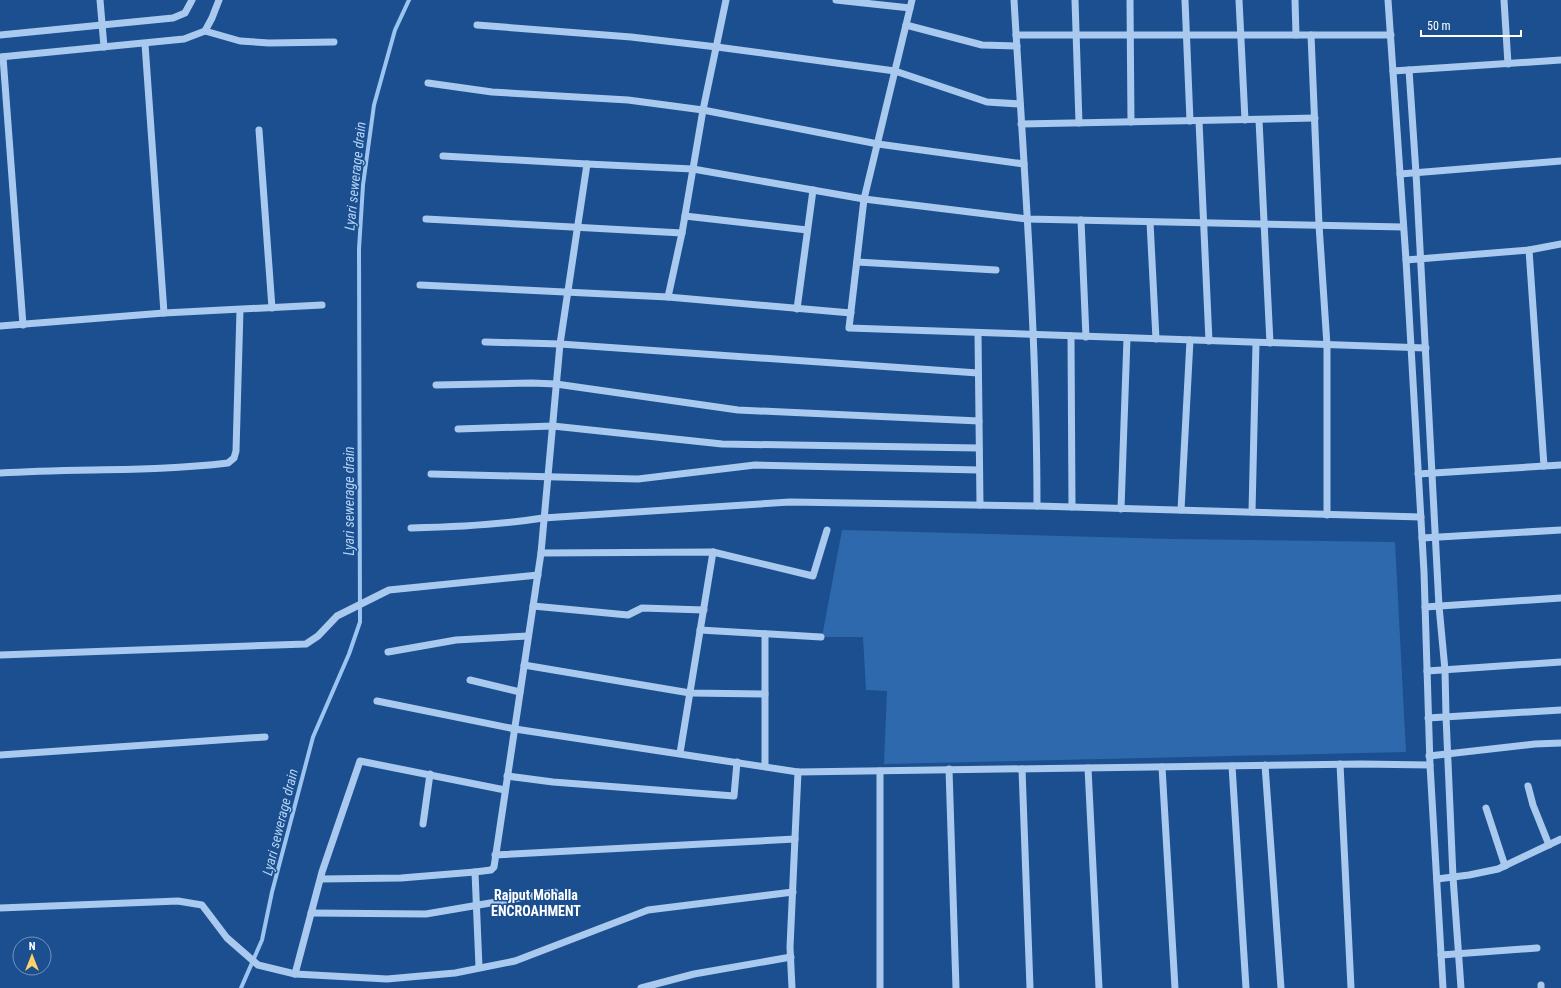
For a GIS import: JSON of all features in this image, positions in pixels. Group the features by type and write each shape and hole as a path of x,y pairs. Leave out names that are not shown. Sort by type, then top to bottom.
{"street":[{"path":"100,0 104,47"},
{"path":"0,35 173,18 185,13 192,0"},
{"path":"205,31 219,0"},
{"path":"668,297 682,233 703,110 726,0"},
{"path":"836,0 910,8"},
{"path":"912,0 864,200 849,328 1426,348"},
{"path":"1014,0 1034,335 1037,506"},
{"path":"1075,0 1079,123"},
{"path":"1130,0 1131,122"},
{"path":"1185,0 1190,121"},
{"path":"1239,0 1245,120"},
{"path":"1295,0 1296,35"},
{"path":"1388,0 1406,260 1421,517 1429,756 1443,988"},
{"path":"1504,0 1508,64"},
{"path":"477,25 631,37 895,71 987,102 1020,104"},
{"path":"906,25 982,45 1017,46"},
{"path":"23,325 2,57 145,44 184,39 205,31 240,41 269,43 334,42"},
{"path":"1016,35 1391,35"},
{"path":"1311,35 1327,345 1327,515"},
{"path":"145,44 164,313"},
{"path":"1393,72 1561,60"},
{"path":"1409,70 1433,473 1439,606 1445,670 1453,877 1461,988"},
{"path":"428,83 492,92 628,100 703,110 878,144 1024,164"},
{"path":"1021,124 1315,118"},
{"path":"1258,120 1270,343"},
{"path":"1199,121 1209,341"},
{"path":"259,130 272,308"},
{"path":"442,156 692,169 864,200 1027,219 1403,227"},
{"path":"1400,174 1561,161"},
{"path":"321,879 402,878 493,869 538,576 560,344 586,164"},
{"path":"797,309 813,190"},
{"path":"685,216 807,230"},
{"path":"426,219 682,233"},
{"path":"1081,220 1086,336"},
{"path":"1150,222 1156,339"},
{"path":"1406,260 1529,250 1561,244"},
{"path":"1529,250 1544,466"},
{"path":"857,262 996,270"},
{"path":"420,285 668,297 851,313"},
{"path":"0,326 164,313 322,305"},
{"path":"0,473 46,470 156,468 228,463 234,458 236,451 240,310"},
{"path":"978,333 980,505"},
{"path":"1071,336 1072,507"},
{"path":"1121,509 1127,338"},
{"path":"1182,510 1190,340"},
{"path":"485,342 560,344 978,373"},
{"path":"1252,512 1256,343"},
{"path":"436,385 556,384 738,410 979,422"},
{"path":"458,429 553,426 722,444 979,448"},
{"path":"431,474 638,479 755,465 979,470"},
{"path":"1418,474 1561,465"},
{"path":"411,528 463,527 523,522 543,518 790,502 1037,506 1421,517"},
{"path":"541,553 713,552 813,576 827,530"},
{"path":"1422,538 1561,530"},
{"path":"680,753 713,552"},
{"path":"0,655 306,644 318,636 337,616 389,590 538,576"},
{"path":"1425,607 1561,598"},
{"path":"533,606 628,615 642,608 704,610"},
{"path":"700,630 821,637"},
{"path":"765,634 765,766"},
{"path":"388,652 456,640 528,636"},
{"path":"1427,671 1561,662"},
{"path":"524,665 690,693 765,694"},
{"path":"470,680 520,692"},
{"path":"377,701 514,729 798,772 1340,764 1430,765"},
{"path":"1428,718 1561,710"},
{"path":"0,755 265,738"},
{"path":"1429,756 1536,744 1561,743"},
{"path":"295,974 321,879 360,761 505,790"},
{"path":"508,776 553,782 734,796 737,762"},
{"path":"1340,764 1351,988"},
{"path":"1232,766 1246,988"},
{"path":"1265,766 1280,988"},
{"path":"1162,767 1175,988"},
{"path":"1088,768 1099,988"},
{"path":"949,769 956,988"},
{"path":"1022,769 1030,988"},
{"path":"880,771 880,988"},
{"path":"792,988 791,957 798,772"},
{"path":"423,824 430,774"},
{"path":"1528,786 1533,804 1549,845"},
{"path":"1486,808 1505,866"},
{"path":"495,855 795,839"},
{"path":"1436,879 1498,869 1561,840"},
{"path":"474,872 479,967"},
{"path":"311,913 426,914 555,892"},
{"path":"0,908 178,901 202,905 226,938 258,965 295,974 387,979 455,973 515,960 648,910 793,892"},
{"path":"1441,955 1537,948"},
{"path":"641,988 694,974 791,957"}],"shaded area":[{"path":"842,530 1173,539 1395,542 1406,752 884,764 887,691 866,690 863,637 822,637"}],"waterway":[{"name":"Lyari sewerage drain","path":"241,988 262,940 272,892 313,737 349,654 360,622 359,249 363,185 374,105 395,30 409,0"}],"district":[{"name":"Rajput Mohalla ENCROAHMENT","path":"536,904"}]}
